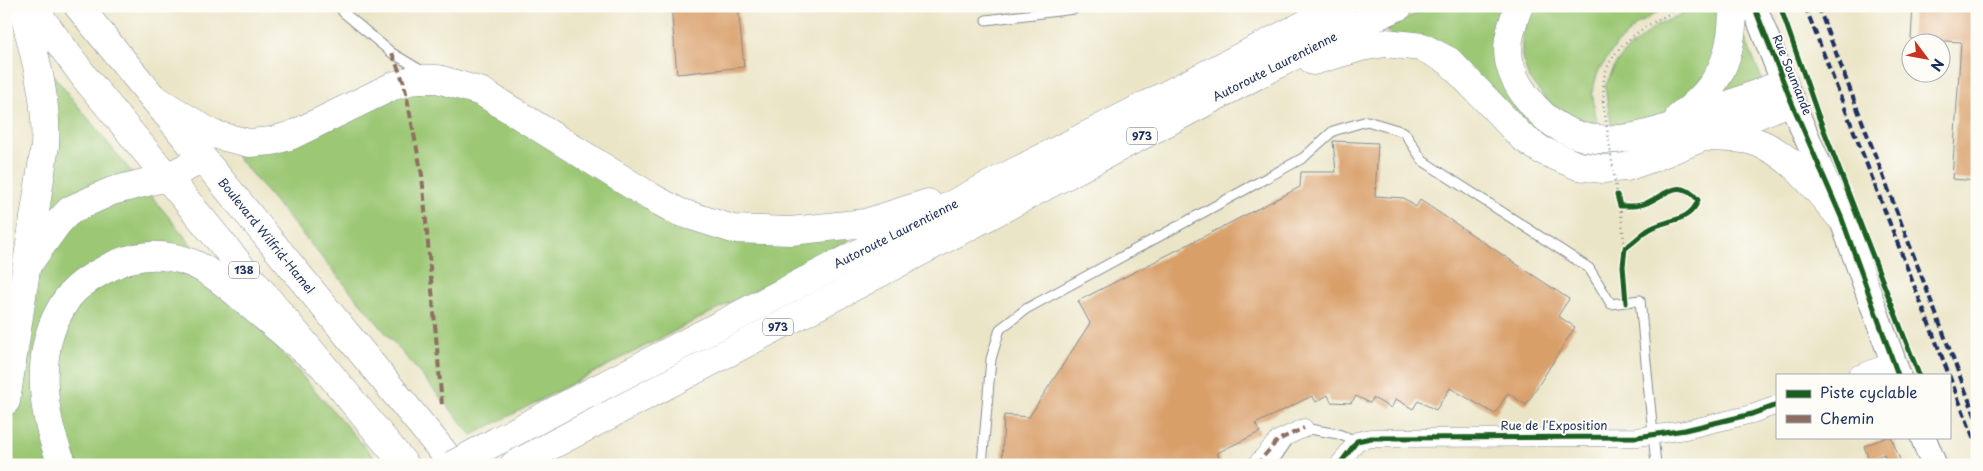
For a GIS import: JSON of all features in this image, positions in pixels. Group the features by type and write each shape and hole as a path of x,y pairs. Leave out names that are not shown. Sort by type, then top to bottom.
{"main road":[{"path":"6,401 45,146 46,119 44,96 22,6"},
{"name":"138","path":"32,6 86,79 405,465"},
{"name":"Boulevard Wilfrid-Hamel","path":"78,6 453,465"},
{"name":"Autoroute Laurentienne","path":"453,465 1003,178 1341,6"},
{"name":"Autoroute Laurentienne","path":"515,464 1320,42 1399,6"},
{"path":"1518,6 1510,28 1507,47 1510,65 1517,84 1545,117 1578,134 1595,138 1631,139 1788,92"},
{"path":"1656,133 1702,98 1715,82 1724,67 1729,48 1733,6"},
{"path":"1244,82 1361,47 1385,43 1407,44 1436,53 1449,61 1522,136 1541,150 1578,166 1604,169 1626,167 1709,136 1788,92"},
{"path":"154,98 212,134 249,144 272,141 292,135 393,86 416,79 438,79 482,92 651,197 679,212 733,229 791,231 866,223 1003,178"},
{"path":"1709,136 1755,142 1775,151 1790,161 1842,219"},
{"path":"27,266 57,224 70,210 112,191 167,177 203,159"},
{"path":"63,465 52,437 43,383 46,350 52,322 66,300 89,278 112,265 136,256 165,256 190,263 221,281 320,364"}],"street":[{"name":"Rue Soumande","path":"1754,6 1842,219 1896,368"},
{"path":"1863,374 1896,368"},
{"name":"Rue de l'Exposition","path":"1357,441 1370,438 1654,435 1752,414 1776,405"},
{"path":"1256,465 1278,440 1304,428"},
{"path":"1923,438 1934,465"},
{"path":"1340,465 1357,441"}],"lane":[{"path":"340,6 343,12 392,53 438,79"},
{"path":"986,20 1074,9 1074,6"},
{"path":"982,465 991,359 1000,329 1026,309 1303,158 1333,131 1366,121 1404,132 1423,161 1589,268 1611,304 1640,300 1656,465"},
{"path":"1271,465 1289,439 1304,428 1338,434 1357,441"}],"path":[{"path":"1626,303 1623,266 1625,248 1604,101 1604,78 1612,59 1632,38 1657,19 1686,6"},
{"path":"1620,206 1643,204 1666,192 1680,188 1691,191 1698,200 1696,208 1689,215 1654,227 1625,248"}],"green space":[{"path":"1432,6 1511,6 1505,74 1602,149 1603,156 1575,151 1547,139 1386,31 1388,28"},
{"path":"1533,6 1668,6 1638,24 1616,45 1598,72 1592,92 1598,128 1575,123 1557,112 1529,79 1522,57 1522,36 1527,18"},
{"path":"1698,6 1726,6 1713,69 1664,116 1612,130 1605,87 1615,65 1626,51 1656,26"},
{"path":"1742,38 1745,38 1762,79 1759,86 1715,94"},
{"path":"53,75 133,174 44,221"},
{"path":"421,88 467,95 650,205 848,233 850,239 825,254 472,435 238,158 231,145"},
{"path":"145,188 198,253 180,248 58,296 55,465 6,465 6,430 15,405 34,292 46,253 60,229"},
{"path":"139,266 198,275 258,326 381,465 78,465 65,432 61,414 58,376 64,339 80,305 92,291 108,280"}],"building":[{"path":"671,6 738,6 744,67 677,74"},
{"path":"1913,6 1977,6 1977,181 1952,179 1961,42 1950,41 1950,32 1911,32"},
{"path":"1333,141 1378,143 1375,196 1404,198 1416,207 1420,200 1569,299 1558,316 1575,327 1526,405 1508,393 1495,414 1450,388 1436,410 1418,401 1413,409 1396,399 1391,408 1373,398 1370,403 1356,396 1351,403 1331,402 1328,395 1316,402 1312,396 1255,424 1260,432 1217,453 1222,465 1002,465 1004,415 1029,417 1090,323 1078,301 1300,187 1301,172 1336,172"},
{"path":"1884,438 1891,438 1901,462 1888,465 1884,454 1869,460 1864,446"}],"railway":[{"path":"1805,6 1949,374"},
{"path":"1818,6 1977,421"},
{"path":"1950,378 1977,447"}],"marked path":[{"path":"392,53 404,83 422,175 442,405"},
{"path":"1256,465 1278,440 1304,428"}],"cycle path":[{"path":"1754,6 1791,101 1842,219 1898,374"},
{"path":"1780,6 1818,115 1919,374"},
{"path":"1617,195 1620,206 1641,205 1678,189 1685,189 1698,200 1695,207 1684,216 1650,229 1625,248 1623,266 1626,303"},
{"path":"1339,465 1357,441 1371,438 1637,437 1685,430 1752,414 1776,405"}]}
